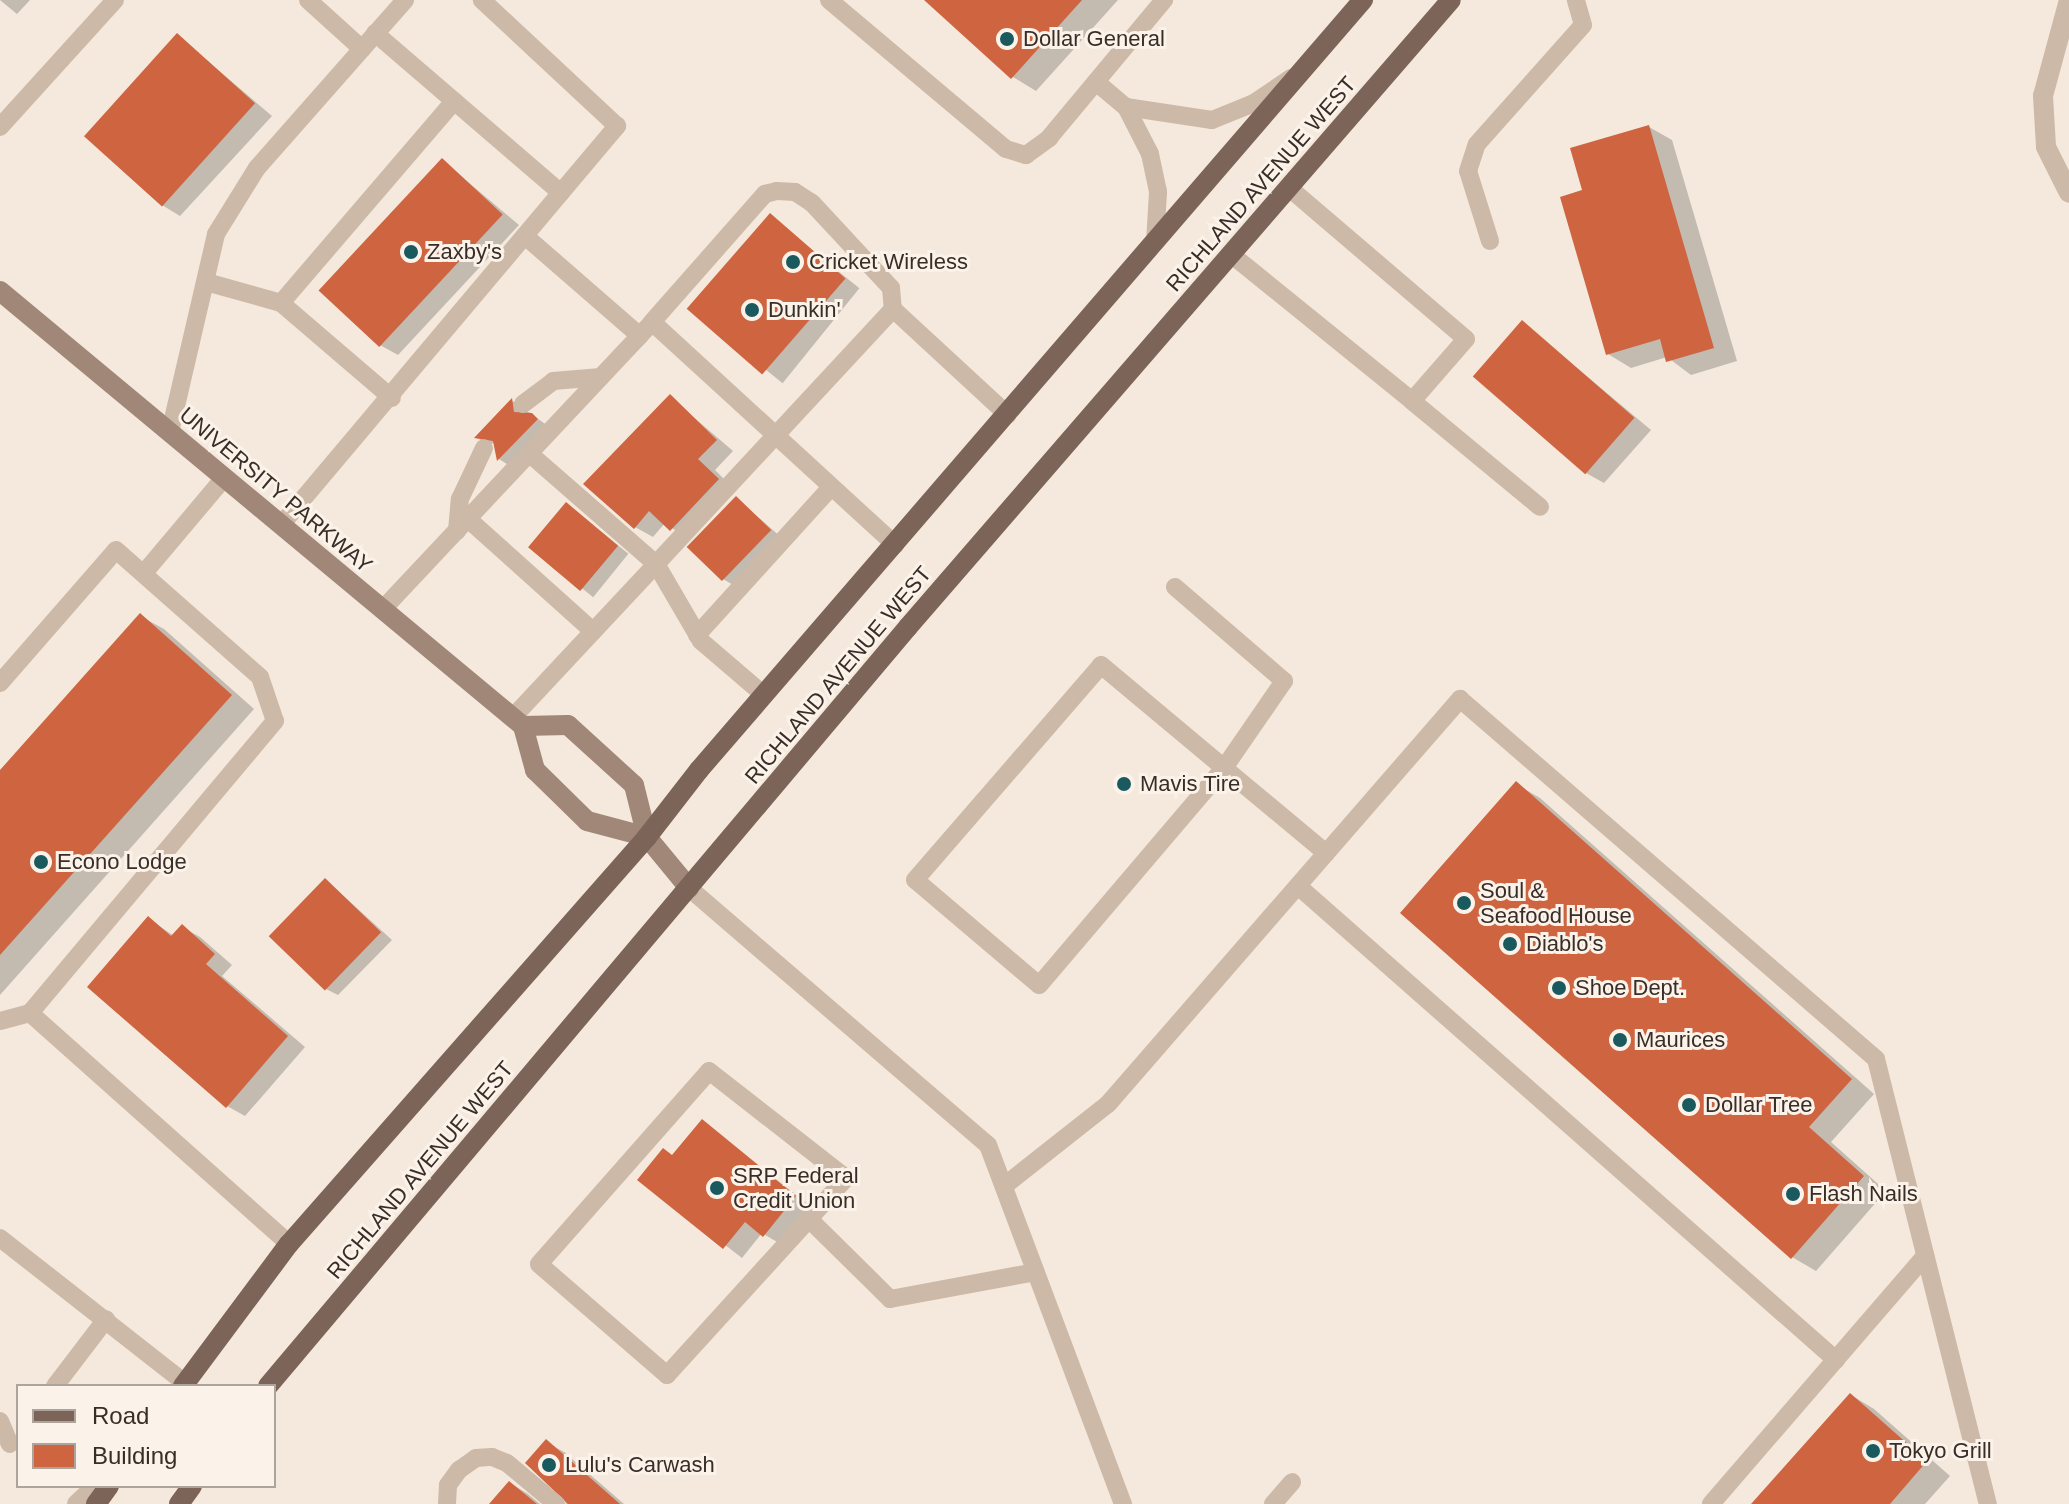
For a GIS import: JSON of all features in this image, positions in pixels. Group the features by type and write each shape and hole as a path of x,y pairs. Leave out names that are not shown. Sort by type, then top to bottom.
{"main road":[{"name":"RICHLAND AVENUE WEST","path":"185,1384 289,1244 647,837 764,695 1363,0"},
{"name":"RICHLAND AVENUE WEST","path":"270,1384 689,888 1451,0"}],"street":[{"path":"2069,0 2043,96 2046,147 2069,193"},
{"name":"UNIVERSITY PARKWAY","path":"0,291 518,722"},
{"path":"647,837 587,821 535,770 518,722 568,725 634,785 647,837 689,888"},
{"path":"77,1504 94,1488"}],"lane":[{"path":"0,127 115,0"},
{"path":"308,0 362,49"},
{"path":"170,432 216,234 257,168 405,0"},
{"path":"281,525 392,398 617,126 482,0"},
{"path":"829,0 1006,149 1026,155 1049,138 1164,0"},
{"path":"1490,241 1468,171 1477,144 1583,25 1576,0"},
{"path":"375,33 561,193"},
{"path":"1126,107 1212,120 1254,103 1303,69"},
{"path":"1096,82 1126,107 1150,154 1158,192 1155,242"},
{"path":"281,303 454,101"},
{"path":"1289,188 1466,339 1412,401"},
{"path":"382,610 646,329 765,194 795,192 812,203 891,288 893,309 1008,415"},
{"path":"525,236 775,433 895,545"},
{"path":"1232,255 1540,507"},
{"path":"206,282 281,303 392,398"},
{"path":"518,722 593,631 893,309"},
{"path":"523,404 553,381 601,377"},
{"path":"484,448 460,499 462,525 593,631"},
{"path":"530,454 656,564 697,635 764,695"},
{"path":"144,573 224,478"},
{"path":"697,635 831,487"},
{"path":"0,683 116,550 260,677 275,721 30,1013 0,1021"},
{"path":"1175,587 1284,681 1224,768 1039,985 915,880 1101,665 1224,768 1326,853"},
{"path":"1004,1186 1108,1104 1460,699 1876,1059 1988,1504"},
{"path":"1298,886 1836,1360"},
{"path":"689,888 988,1145 1123,1504"},
{"path":"30,1013 289,1244"},
{"path":"709,1071 846,1178 809,1219 667,1375 539,1264 709,1071"},
{"path":"809,1219 890,1299 1036,1272"},
{"path":"0,1238 106,1319 183,1384"},
{"path":"1711,1504 1925,1256"},
{"path":"57,1384 106,1319"},
{"path":"0,1421 9,1443"},
{"path":"447,1504 448,1485 459,1470 476,1458 492,1457 507,1463 556,1504"},
{"path":"1273,1504 1292,1482"}],"building":[{"name":"Dollar General","path":"924,0 1082,0 1011,79"},
{"path":"177,33 255,103 162,207 84,136"},
{"path":"1649,125 1714,348 1666,362 1660,339 1606,355 1560,197 1582,190 1570,148"},
{"name":"Zaxby's","path":"442,158 503,215 379,347 319,290"},
{"name":"Dunkin'","path":"770,213 845,279 762,374 687,309"},
{"path":"1522,320 1634,418 1585,474 1473,377"},
{"path":"670,394 717,440 698,459 719,479 670,531 649,511 634,529 583,484"},
{"path":"512,398 514,412 532,413 538,419 497,461 493,441 474,438"},
{"path":"736,496 771,530 722,581 687,547"},
{"path":"566,502 618,546 580,591 528,547"},
{"name":"Econo Lodge","path":"140,613 232,695 0,955 0,770"},
{"path":"1516,781 1852,1079 1809,1127 1864,1176 1791,1259 1400,913"},
{"path":"325,878 381,932 325,990 269,936"},
{"path":"148,916 171,936 182,924 215,954 206,964 288,1036 226,1108 87,987"},
{"name":"SRP Federal Credit Union","path":"702,1119 796,1196 763,1237 745,1222 723,1249 637,1180 663,1148 672,1155"},
{"path":"1850,1393 1927,1461 1890,1504 1751,1504"},
{"name":"Lulu's Carwash","path":"546,1439 620,1504 568,1504 525,1463"},
{"path":"509,1481 537,1504 489,1504"}],"place":[{"name":"Dollar General","path":"1007,39"},
{"name":"Zaxby's","path":"411,252"},
{"name":"Cricket Wireless","path":"793,262"},
{"name":"Dunkin'","path":"752,310"},
{"name":"Mavis Tire","path":"1124,784"},
{"name":"Econo Lodge","path":"41,862"},
{"name":"Soul & Seafood House","path":"1464,903"},
{"name":"Diablo's","path":"1510,944"},
{"name":"Shoe Dept.","path":"1559,988"},
{"name":"Maurices","path":"1620,1040"},
{"name":"Dollar Tree","path":"1689,1105"},
{"name":"SRP Federal Credit Union","path":"717,1188"},
{"name":"Flash Nails","path":"1793,1194"},
{"name":"Tokyo Grill","path":"1873,1451"},
{"name":"Lulu's Carwash","path":"549,1465"}]}
